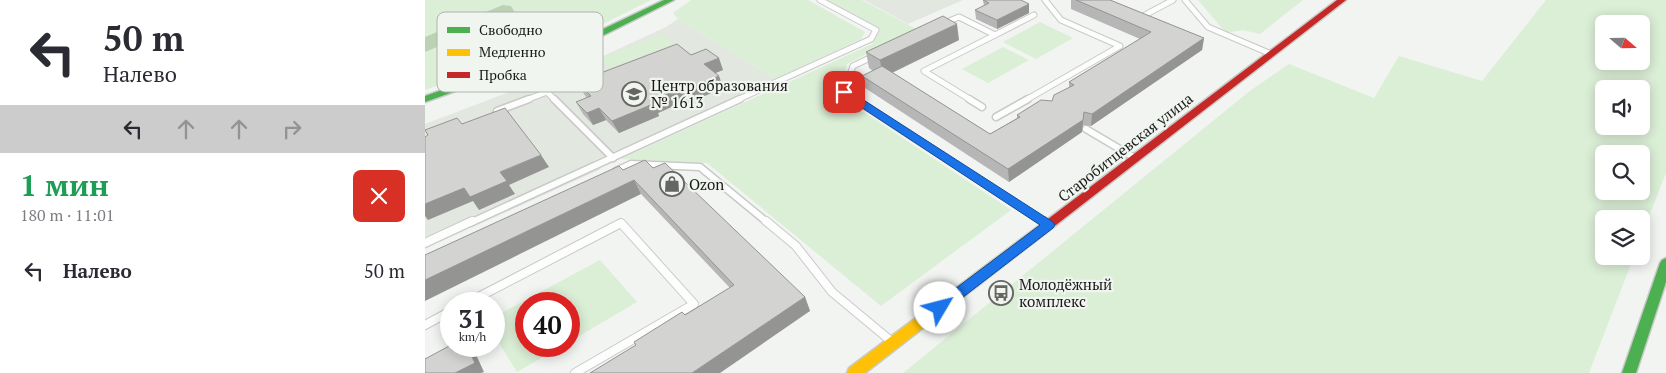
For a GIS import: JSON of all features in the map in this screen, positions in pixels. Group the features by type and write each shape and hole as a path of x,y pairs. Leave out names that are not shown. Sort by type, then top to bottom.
{"main road":[{"path":"603,34 670,0"},
{"name":"Старобитцевская улица","path":"854,373 1342,0"},
{"path":"425,99 444,92"},
{"path":"1629,373 1666,263"}],"lane":[{"path":"425,243 871,39 876,30 820,0"},
{"path":"996,117 1120,46 1061,20 1045,0"},
{"path":"1145,15 1173,0"},
{"path":"1185,0 1208,27 1271,54"},
{"path":"1136,11 1152,18"},
{"path":"982,107 924,71 1035,15"},
{"path":"941,25 959,16 995,35"},
{"path":"880,54 853,66 844,92 1049,225"},
{"path":"486,116 547,92 613,158"},
{"path":"1027,99 1035,103"},
{"path":"1086,129 1135,158"},
{"path":"607,175 631,164 701,167 796,246 832,292 894,343"},
{"path":"488,292 621,223 694,304 575,373"},
{"path":"425,325 440,317"}],"shaded area":[{"path":"864,0 963,0 908,24"},
{"path":"678,19 776,79 593,161 601,169 425,249 425,124 509,92 603,92 603,56 666,27"}],"green space":[{"path":"425,0 651,0 603,24 603,12 437,12 437,86 425,90"},
{"path":"691,0 808,0 865,32 861,39 776,79 678,19 673,13"},
{"path":"827,0 862,0 916,29 847,64 838,95 1011,210 881,306 707,163 621,159 872,44 880,30"},
{"path":"1198,0 1303,0 1260,34 1243,30 1226,33"},
{"path":"1546,0 1666,0 1666,173 1650,214 1650,210 1595,210 1595,265 1631,265 1589,373 903,373 1251,90 1289,64 1374,98 1399,56 1482,81"},
{"path":"1040,22 1073,38 1036,59 1003,42"},
{"path":"662,34 674,43 610,68 603,63 603,57"},
{"path":"1003,47 1029,60 988,83 962,69"},
{"path":"600,260 637,302 580,336 580,292 540,292"},
{"path":"515,306 515,357 543,357 517,372 505,353 505,311"}],"building":[{"path":"983,0 1021,0 1029,4 997,20 975,10 989,3"},
{"path":"1076,0 1110,0 1204,38 1092,114 1084,112 1083,120 1008,169 862,76 882,66 990,134 1020,117 1017,115 1041,100 1052,101 1054,95 1074,85 1069,82 1151,32"},
{"path":"943,16 957,24 880,60 866,52"},
{"path":"677,44 691,55 706,49 719,58 704,64 719,76 651,101 653,104 612,121 599,108 587,113 576,102 591,96 587,92 603,92 603,72"},
{"path":"505,108 541,155 500,172 507,181 470,197 464,188 425,204 425,137 428,135 425,130 457,118 462,124"},
{"path":"645,160 653,168 665,163 805,297 692,373 590,373 636,345 634,342 682,312 685,315 734,285 634,180 425,280 425,255 619,166 623,170"},
{"path":"440,351 440,357 472,357 475,363 455,373 425,373 425,359"}],"waterway":[{"path":"425,45 437,40"}],"traffic: fast":[{"path":"603,32 670,0"},
{"path":"425,99 444,92"},
{"path":"1629,373 1666,263"}],"traffic: slow":[{"path":"854,373 1052,222"}],"traffic: jam":[{"path":"1052,222 1342,0"}],"place":[{"name":"Центр образования № 1613","path":"634,94"},
{"name":"Ozon","path":"672,184"},
{"name":"Молодёжный комплекс","path":"1001,293"}],"route":[{"path":"844,92 1049,225 940,308"}]}
